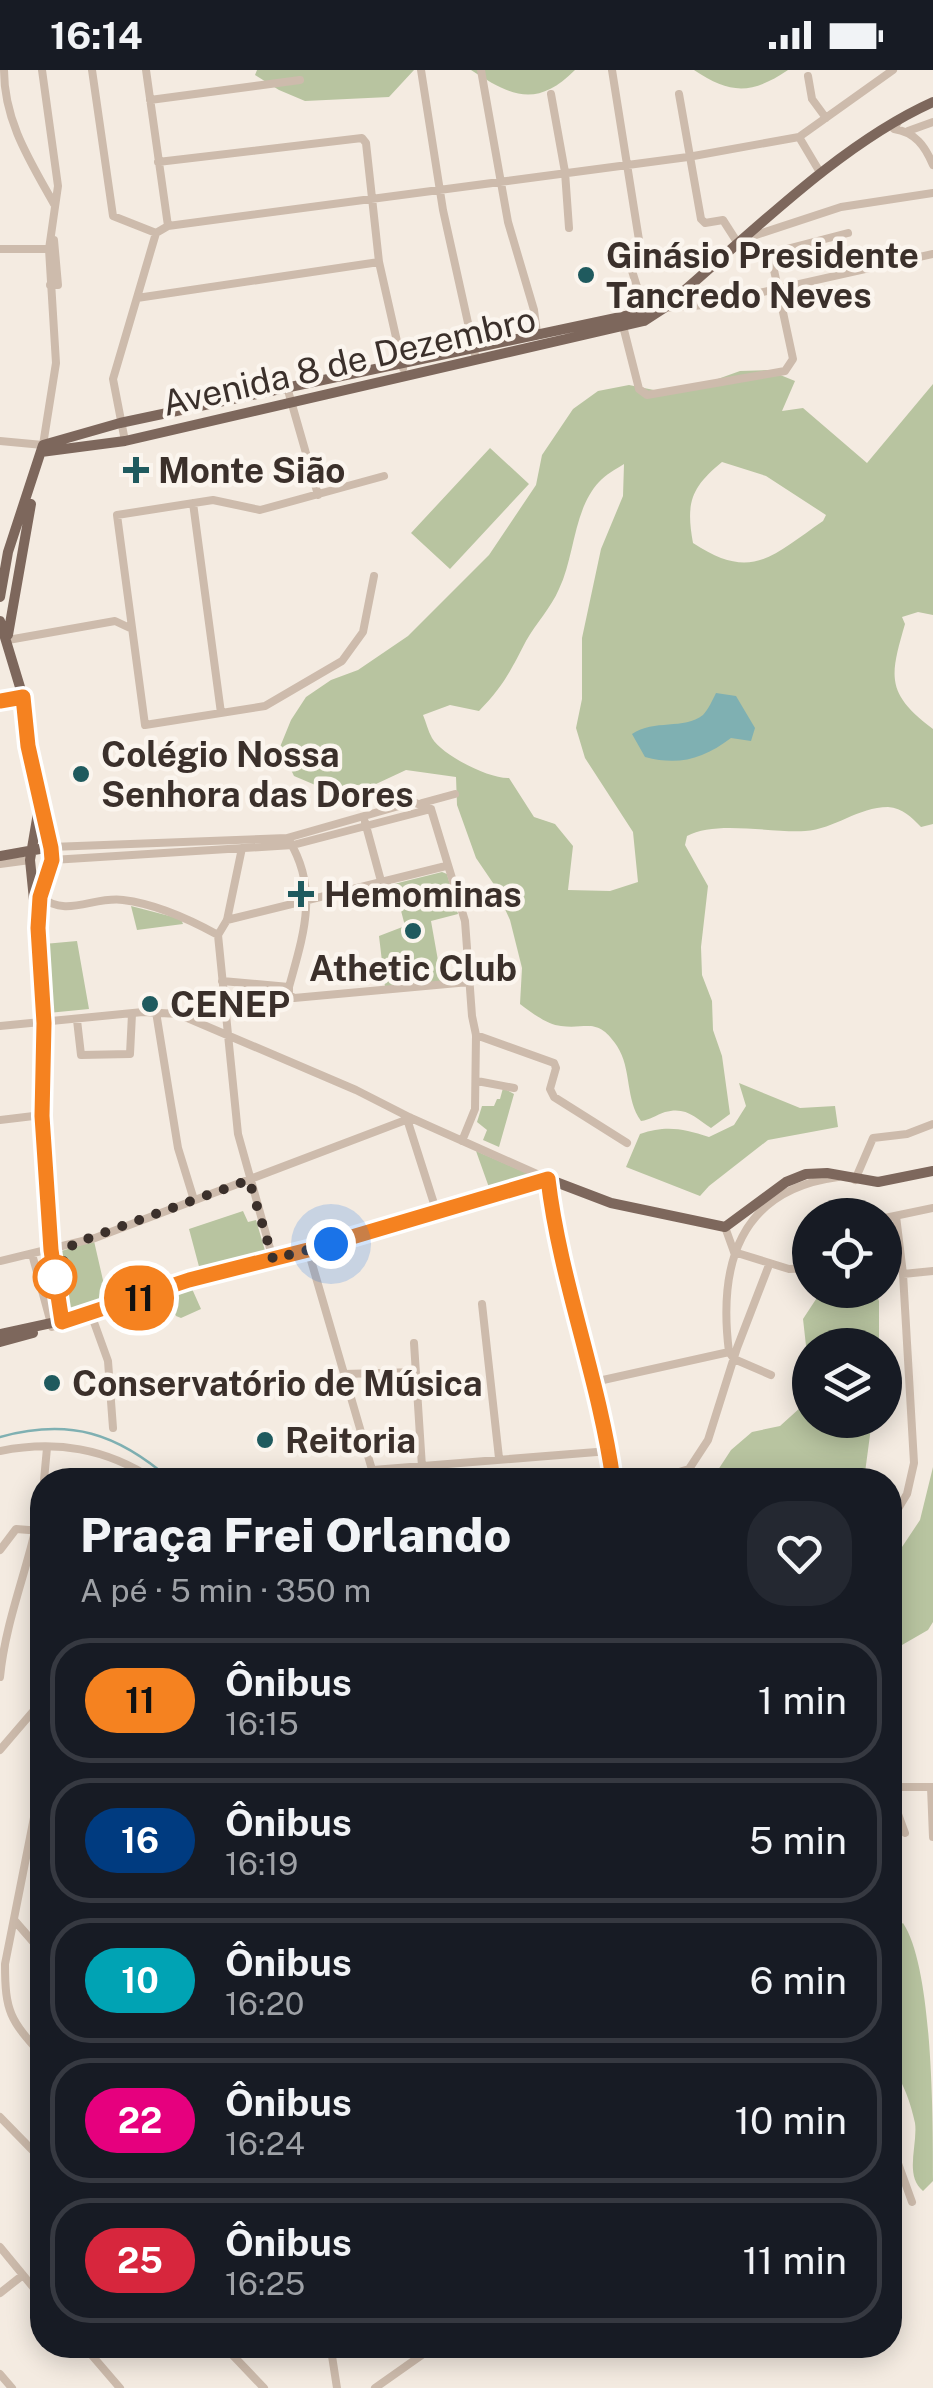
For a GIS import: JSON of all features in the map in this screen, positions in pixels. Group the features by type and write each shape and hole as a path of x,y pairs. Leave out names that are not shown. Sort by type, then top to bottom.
{"main road":[{"path":"664,308 821,174 899,120 933,102"},
{"name":"Avenida 8 de Dezembro","path":"39,447 120,423 664,308"},
{"name":"Avenida 8 de Dezembro","path":"39,447 125,441 623,326 645,320 664,308"},
{"path":"8,640 39,447"},
{"path":"0,596 8,552 34,478"},
{"path":"0,621 23,697 28,746 42,794 51,848 38,928"},
{"path":"42,794 30,854 44,1023 42,1116 55,1324"},
{"path":"0,856 51,848"},
{"path":"30,854 52,860"},
{"path":"34,883 40,897"},
{"path":"0,1342 189,1280 308,1250 548,1179 611,1204 725,1228 795,1178 815,1172 892,1182 933,1171"},
{"path":"0,1334 55,1324"}],"street":[{"path":"4,70 7,105 18,138 54,204"},
{"path":"0,441 39,447 56,363 54,204 58,186 42,70"},
{"path":"92,70 112,216 156,232 168,226 688,157 799,137 893,70"},
{"path":"146,70 168,226"},
{"path":"420,70 440,190 476,359"},
{"path":"481,70 508,222 537,333"},
{"path":"612,70 639,240 627,255 644,310"},
{"path":"808,76 809,90 826,118"},
{"path":"150,100 300,80"},
{"path":"551,94 565,172 569,228"},
{"path":"679,94 701,219 704,223 723,220 743,241 841,207 933,194"},
{"path":"899,120 894,129 908,132 920,142 933,165"},
{"path":"908,132 933,122"},
{"path":"799,137 821,174"},
{"path":"158,162 360,138 366,143 379,262 405,377"},
{"path":"54,216 49,248 54,285"},
{"path":"125,441 112,379 156,232"},
{"path":"623,326 638,388 648,395 785,371 792,359 771,260 775,252 848,233"},
{"path":"0,249 49,248"},
{"name":"Avenida 8 de Dezembro","path":"664,308 705,305 933,254"},
{"path":"137,298 379,262"},
{"path":"288,387 318,495"},
{"path":"374,576 364,632 342,661 265,706 145,725 117,515 213,500 260,510 384,476"},
{"path":"193,503 221,713"},
{"path":"8,640 115,622 130,611"},
{"path":"115,622 132,629"},
{"path":"0,701 23,697"},
{"path":"290,842 362,816 455,794"},
{"path":"415,803 431,810"},
{"path":"52,860 290,842 431,810"},
{"path":"431,810 465,921 476,1035 474,1108 462,1141"},
{"path":"362,816 381,881"},
{"path":"290,842 308,900 289,995 294,998 469,982"},
{"path":"51,848 243,846"},
{"path":"243,846 227,920 218,935 236,1123 273,1259"},
{"path":"0,864 30,854"},
{"path":"227,920 446,866"},
{"path":"40,897 50,905 63,907 125,900 164,910 218,935"},
{"path":"222,980 289,987"},
{"path":"0,1026 156,1012 178,1014 226,1032 260,1051 356,1090 409,1118 548,1179 611,1468"},
{"path":"156,1012 178,1148 194,1200"},
{"path":"77,1020 81,1055 130,1054 132,1014"},
{"path":"476,1035 554,1063 551,1094 627,1143"},
{"path":"477,1081 514,1088"},
{"path":"0,1120 42,1116"},
{"path":"0,1261 95,1238 409,1118"},
{"path":"409,1118 436,1213"},
{"path":"854,1180 874,1138 907,1134 933,1124"},
{"path":"732,1355 726,1281 734,1252 752,1221 784,1194 811,1181 840,1177"},
{"path":"902,1215 933,1208"},
{"path":"725,1228 734,1252 792,1269"},
{"path":"308,1250 372,1468"},
{"path":"32,1254 55,1324"},
{"path":"690,1468 708,1440 732,1355 770,1265"},
{"path":"902,1266 914,1463 902,1502"},
{"path":"903,1274 933,1270"},
{"path":"482,1304 499,1458"},
{"path":"92,1314 108,1361 113,1428"},
{"path":"414,1343 422,1467"},
{"path":"594,1382 732,1355 772,1376"},
{"path":"344,1374 416,1372"},
{"path":"0,1451 24,1446 68,1447 110,1455 133,1468"},
{"path":"45,1468 47,1448"},
{"path":"416,1468 609,1451"},
{"path":"0,1550 16,1529 30,1530"},
{"path":"0,1677 2,1648 30,1559"},
{"path":"0,1750 30,1715"},
{"path":"902,1789 932,1787 933,1838"},
{"path":"902,1824 905,1833"},
{"path":"30,1843 5,1964 8,2011 30,2038"},
{"path":"15,1921 30,1938"},
{"path":"0,2024 8,2011"},
{"path":"0,2118 30,2148"},
{"path":"902,2175 912,2202"},
{"path":"0,2247 30,2283"},
{"path":"0,2293 23,2275"},
{"path":"94,2358 120,2388"},
{"path":"235,2358 264,2388"},
{"path":"332,2358 339,2388"},
{"path":"376,2388 418,2358"},
{"path":"0,2374 12,2388"}],"green space":[{"path":"257,70 414,70 389,97 305,101 255,75"},
{"path":"471,70 575,70 548,90 524,94 499,87"},
{"path":"694,70 788,70 763,84 741,88 719,84"},
{"path":"768,370 795,381 782,411 803,408 867,463 933,384 933,615 918,612 902,617 905,624 896,657 895,682 906,705 933,729 933,824 921,827 902,811 888,807 805,831 728,828 687,836 685,845 708,886 702,975 712,1001 713,1030 722,1056 730,1114 711,1128 679,1111 641,1121 622,1055 610,1037 591,1026 551,1023 520,1004 522,968 510,920 476,858 457,805 456,777 406,770 376,784 320,787 294,776 280,747 306,697 331,680 358,670 408,636 489,555 536,485 542,455 573,409 598,391 629,385 659,391 687,390 740,371","holes":["722,462 766,476 826,515 823,521 761,560 731,561 713,555 693,543 691,507 703,480","624,464 623,496 601,549 582,638 582,699 576,728 585,758 633,832 638,882 610,891 568,890 573,846 555,824 534,817 509,778 478,770 445,752 432,738 423,715 450,705 479,711 494,694 556,596 590,493 604,477"]},
{"path":"490,448 529,484 450,569 411,533"},
{"name":"Athetic Club","path":"447,874 458,914 431,921 442,983 385,987 379,936 405,926 394,884"},
{"path":"131,906 181,919 183,924 137,930"},
{"path":"77,941 89,1009 48,1013 44,944"},
{"path":"739,1083 800,1108 835,1106 838,1127 768,1140 700,1196 626,1167 640,1134 675,1129 709,1137 734,1125 746,1106"},
{"path":"503,1088 514,1094 499,1147 483,1140 487,1130 477,1122 482,1106 494,1106"},
{"path":"476,1151 531,1178 527,1184 491,1193"},
{"path":"243,1211 248,1222 256,1220 266,1254 201,1274 189,1229"},
{"path":"94,1241 108,1302 65,1314 55,1253"},
{"path":"189,1282 201,1309 181,1318 169,1302 167,1290"},
{"path":"810,1308 879,1308 879,1328 804,1328 803,1319"},
{"path":"792,1415 792,1438 870,1438 866,1468 719,1468 731,1450 752,1432 780,1426"},
{"path":"933,1467 933,1622 928,1630 902,1645 902,1547 920,1520"},
{"path":"902,1924 913,1944 920,1973 929,2045 933,2181 923,2191 914,2177 915,2131 902,2083"}],"water":[{"path":"716,693 736,696 755,728 751,741 731,738 700,756 680,760 645,757 632,734 695,720 705,713"}],"waterway":[{"path":"0,1437 25,1431 71,1430 112,1441 156,1468"}],"bus line":[{"name":"11","path":"0,701 23,697 28,746 42,794 51,848 38,928 44,1023 42,1116 51,1250 62,1322 189,1280 308,1250 548,1179 611,1468"}],"place":[{"name":"Ginásio Presidente Tancredo Neves","path":"586,275"},
{"name":"Monte Sião","path":"136,470"},
{"name":"Colégio Nossa Senhora das Dores","path":"81,774"},
{"name":"Hemominas","path":"301,894"},
{"name":"Athetic Club","path":"413,931"},
{"name":"CENEP","path":"150,1004"},
{"name":"Conservatório de Música","path":"52,1383"},
{"name":"Reitoria","path":"265,1440"}],"route":[{"path":"55,1277 73,1244 249,1180 273,1259 331,1244"}]}
